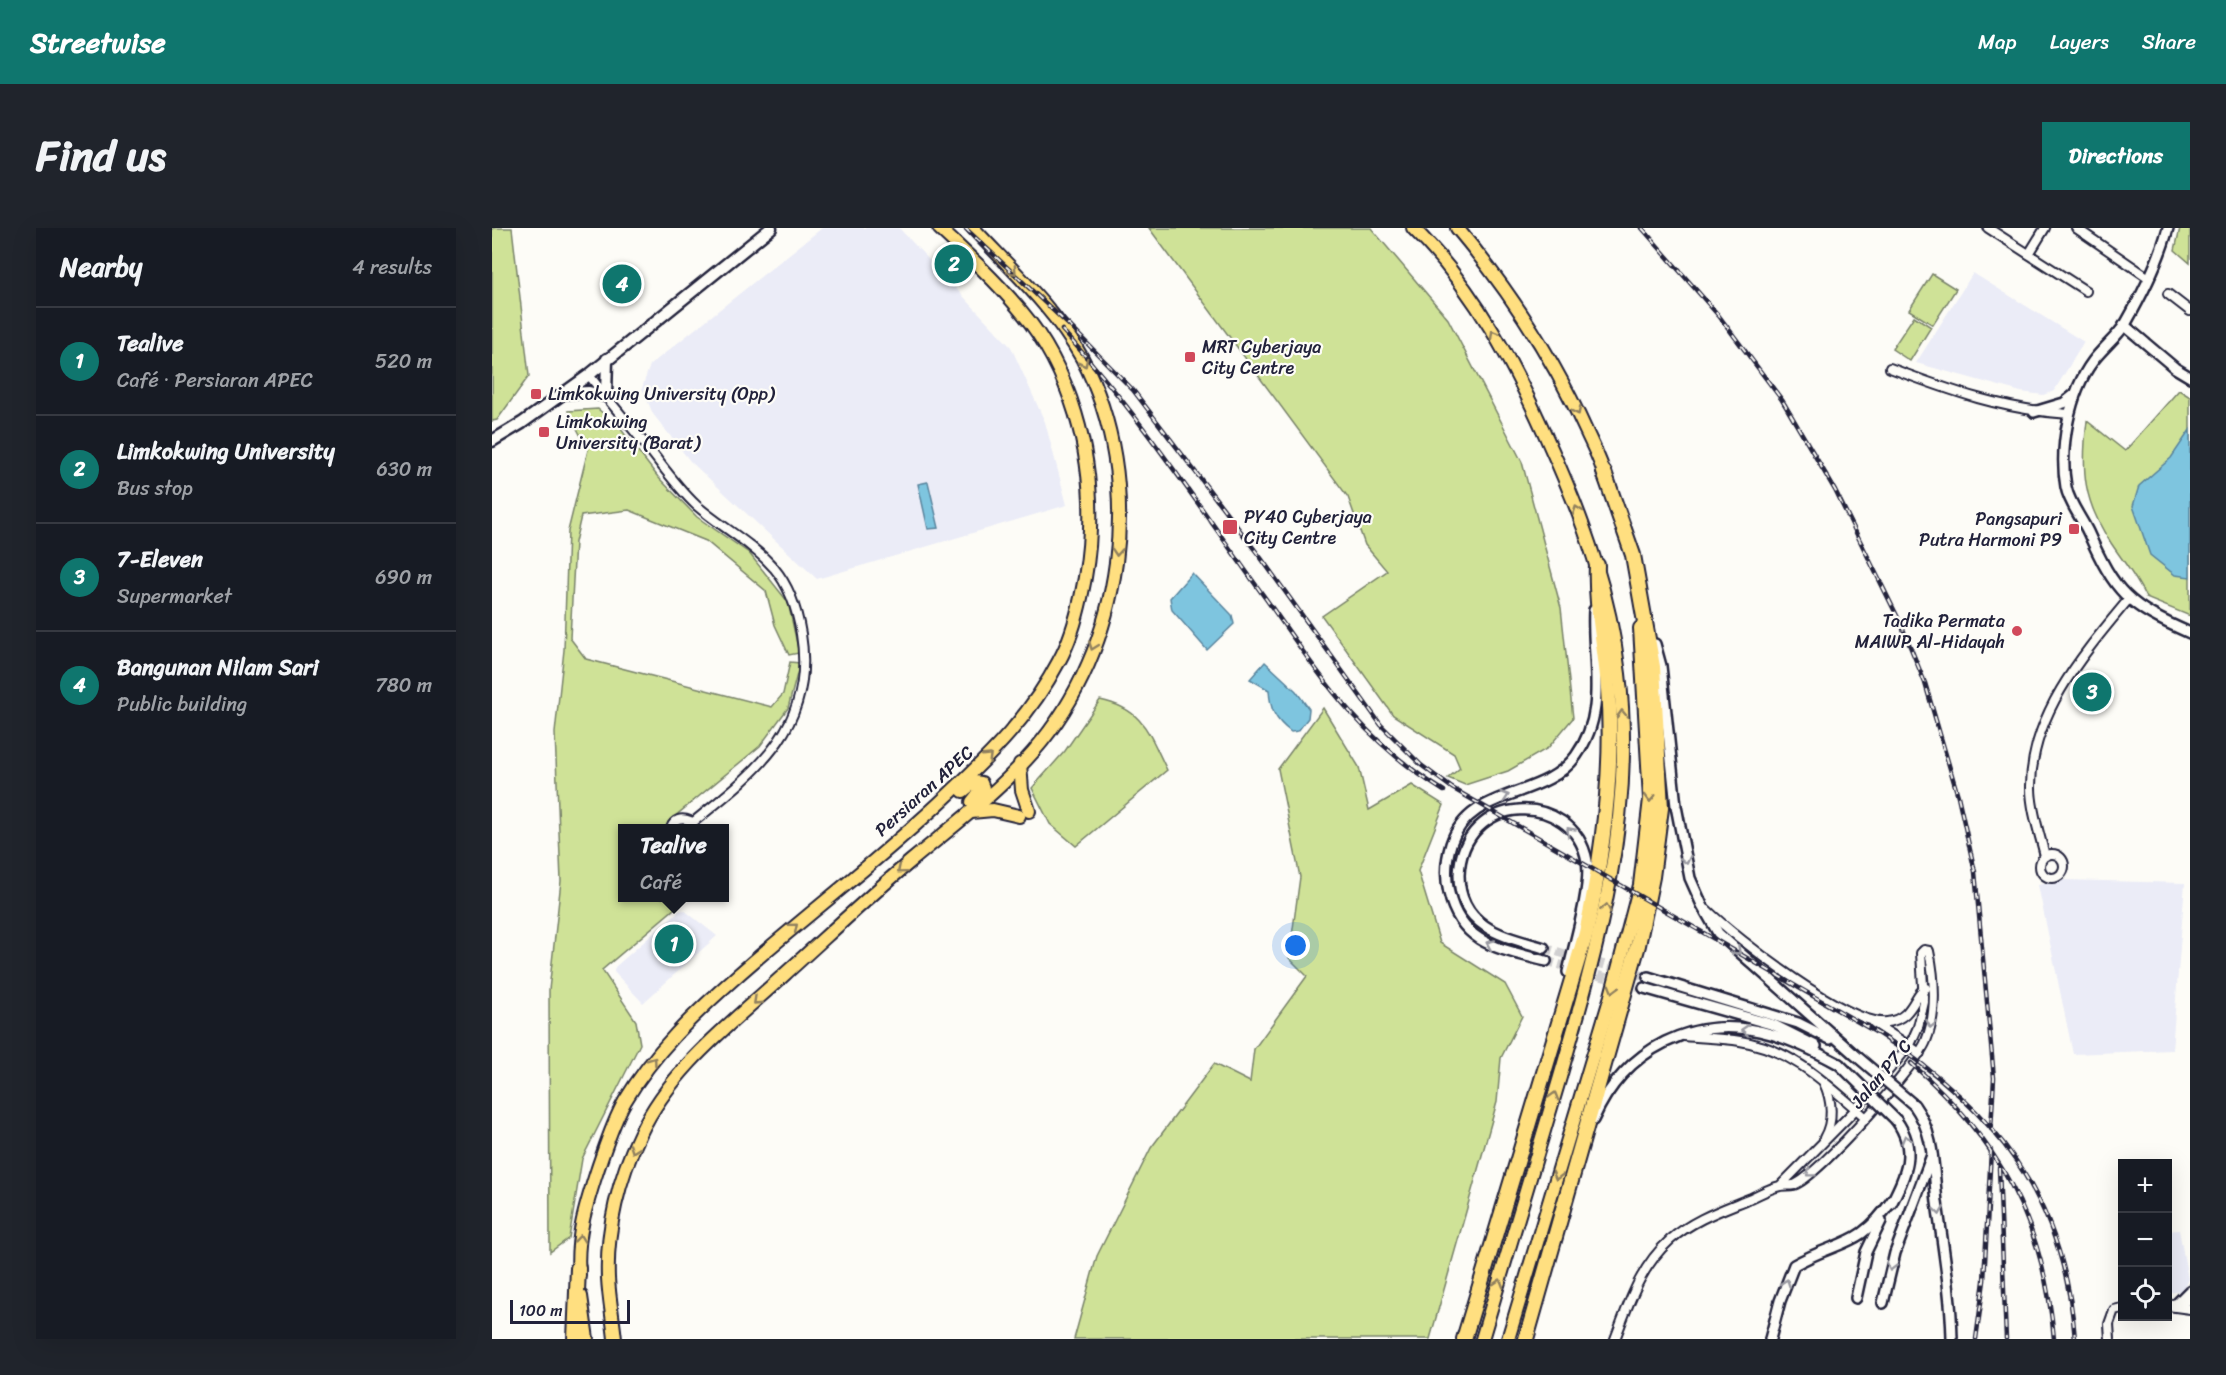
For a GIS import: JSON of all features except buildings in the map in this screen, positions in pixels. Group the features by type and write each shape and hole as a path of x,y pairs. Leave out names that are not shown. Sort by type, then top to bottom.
{"highway":[{"path":"1526,1339 1638,945 1652,877 1661,808 1653,667 1633,555 1604,472"},
{"path":"1464,1339 1586,933 1599,874 1608,754 1609,689 1596,592 1597,565"},
{"path":"575,1339 578,1268"}],"main road":[{"path":"492,441 589,375 771,228"},
{"name":"Persiaran APEC","path":"587,1339 578,1268 583,1220 613,1126 634,1087 689,1018 908,833 1011,734 1038,697 1062,657 1083,589 1090,539 1092,492 1084,443 1058,371 1023,313 984,270 939,228"},
{"path":"615,1339 608,1278 612,1218 640,1134 654,1109 689,1062 927,848 971,812 1020,764 1059,719 1092,649 1112,590 1117,558 1119,499 1106,420 1094,384 1080,355 1052,314 974,228"},
{"path":"1413,228 1477,306 1521,380 1572,495 1597,565 1614,637 1622,707 1621,790 1615,855 1593,965 1482,1339"},
{"path":"1457,228 1492,270 1550,360 1604,472 1620,528 1642,640 1650,799 1645,856 1632,924 1509,1339"},
{"path":"564,393 589,392 606,396 608,359"},
{"path":"971,812 993,810 1024,814 1020,764"},
{"path":"908,833 922,827 974,782 981,783 983,788 979,795 933,838 927,848"},
{"path":"2185,1301 2190,1291"}],"street":[{"path":"1988,228 2086,291"},
{"path":"2029,254 2045,228"},
{"path":"2076,228 2150,278"},
{"path":"2168,228 2161,254 2124,325 2094,360 2074,395 2069,414 2064,467 2066,489 2102,565 2128,600 2142,610 2190,633"},
{"path":"2169,294 2190,311"},
{"path":"2124,325 2175,368 2190,377"},
{"path":"1890,368 1950,391 2009,408 2069,414"},
{"path":"589,375 676,484 697,506 734,531 774,568 788,588 798,615 804,657 804,678 790,722 762,764 695,824"},
{"path":"2034,412 2064,403 2074,395"},
{"path":"1633,555 1661,666 1683,848 1690,878 1718,933 1914,1105 1922,1116 1933,1153 1951,1290 1952,1339"},
{"path":"1546,961 1488,944 1466,930 1458,919 1448,891 1448,854 1456,831 1473,811 1555,775 1576,756 1584,743 1596,712 1593,626 1596,592"},
{"path":"2044,856 2031,789 2042,729 2058,694 2128,600"},
{"path":"1544,948 1493,931 1477,920 1464,903 1459,883 1463,850 1482,822 1500,813 1514,810 1551,816 1570,829 1583,849 1587,861 1588,878 1556,1028"},
{"path":"674,824 682,819 690,824"},
{"path":"1702,905 1749,948 1798,981 1910,1045 1920,1053"},
{"name":"Jalan P7 C","path":"1615,1339 1635,1287 1651,1260 1669,1242 1707,1215 1779,1186 1794,1185 1819,1166 1920,1053 1929,1032 1934,989 1928,950 1921,953 1924,988 1922,1015 1910,1045 1856,1109 1779,1186"},
{"path":"1648,977 1798,1023 1820,1032 1854,1054"},
{"path":"1644,988 1786,1030 1818,1047 1839,1064 1904,1130 1909,1157 1903,1181 1866,1252 1856,1298"},
{"path":"1859,1015 1879,1022 1895,1019 1911,1009 1924,988 1934,989"},
{"path":"1566,1201 1594,1118 1608,1090 1631,1063 1678,1036 1712,1029 1769,1033 1806,1046 1839,1064"},
{"path":"1678,1036 1740,1041 1789,1057 1816,1074 1865,1117"},
{"path":"1816,1074 1828,1092 1831,1113 1827,1132 1819,1147"},
{"path":"1883,1303 1895,1253 1933,1153"},
{"path":"1770,1339 1779,1301 1794,1265 1849,1243 1861,1235 1881,1217 1893,1199"},
{"path":"2172,1307 2190,1309"},
{"path":"2110,1339 2111,1317 2114,1310 2118,1309"}],"shaded area":[{"path":"822,228 899,228 1011,347 1045,422 1067,505 817,579 690,461 653,414 642,388 650,365"},
{"path":"1973,273 2084,342 2054,391 2043,395 2021,392 1916,363"},
{"path":"2063,880 2185,883 2172,1050 2073,1054 2038,885"},
{"path":"684,910 717,936 643,1003 614,972 615,967 679,911"},
{"path":"2179,1230 2188,1279 2182,1291 2172,1292 2172,1267 2172,1231"}],"green space":[{"path":"492,228 512,228 529,376 497,420 492,421"},
{"path":"1149,228 1371,228 1448,319 1522,462 1561,608 1573,718 1548,748 1508,771 1465,785 1448,778 1460,768 1454,754 1393,715 1322,616 1387,571 1365,545 1348,497"},
{"path":"2180,228 2190,228 2190,263 2175,250"},
{"path":"1932,274 1956,289 1933,325 1909,310"},
{"path":"1914,316 1931,327 1910,361 1892,349"},
{"path":"2179,390 2190,397 2190,616 2146,598 2095,513 2086,485 2084,455 2087,421 2125,451"},
{"path":"598,409 620,428 658,477 697,517 749,553 788,602 799,653 789,655 775,625 766,591 706,541 629,510 581,516 575,542 570,638 586,659 772,707 783,694 790,662 800,663 788,708 760,746 668,824 618,824 618,902 682,902 602,970 636,1021 640,1044 582,1159 569,1238 550,1252 549,990 561,881 555,733 564,650 568,531 588,450 568,411"},
{"path":"1100,700 1115,704 1136,717 1149,734 1167,770 1076,846 1050,824 1032,788 1065,751"},
{"path":"1323,708 1359,767 1369,810 1412,785 1444,805 1418,871 1440,943 1505,984 1522,1016 1501,1058 1497,1102 1430,1339 1074,1339 1097,1256 1151,1148 1214,1064 1250,1082 1254,1049 1307,976 1289,958 1300,877 1278,769"}],"water":[{"path":"2190,430 2190,577 2175,575 2150,555 2133,506 2139,486 2171,458"},
{"path":"928,482 939,528 928,529 918,484"},
{"path":"1192,573 1232,615 1234,624 1207,650 1172,610 1170,598"},
{"path":"1265,662 1296,691 1309,709 1308,718 1298,731 1291,732 1281,723 1272,708 1269,690 1250,679"}],"tunnel":[{"path":"1544,948 1648,977"},
{"path":"1546,961 1644,988"}],"railway":[{"path":"965,228 1071,327 1133,390 1261,558 1381,725 1421,765 1452,788 1879,1034 1957,1093 1989,1126 2016,1161 2039,1200 2056,1242 2068,1288 2075,1339"},
{"path":"1642,228 1719,316 1782,400 1835,490 1901,624 1925,683 1958,796 1975,872 1994,1078 1991,1129"},
{"path":"1062,330 1143,427 1305,655 1344,705 1388,750 1444,791"},
{"path":"1911,1063 1969,1122 1992,1153 2012,1186 2028,1221 2040,1257 2049,1297 2054,1339"},
{"path":"1976,1339 1984,1281 1991,1150"},
{"path":"1999,1168 2006,1339"}],"place":[{"name":"Limkokwing University","path":"954,264"},
{"name":"Bangunan Nilam Sari","path":"622,284"},
{"name":"MRT Cyberjaya City Centre","path":"1190,357"},
{"name":"Limkokwing University (Opp)","path":"536,394"},
{"name":"Limkokwing University (Barat)","path":"544,432"},
{"name":"PY40 Cyberjaya City Centre","path":"1230,527"},
{"name":"Pangsapuri Putra Harmoni P9","path":"2074,529"},
{"name":"Tadika Permata MAIWP Al-Hidayah","path":"2017,631"},
{"name":"7-Eleven","path":"2092,692"},
{"name":"Tealive","path":"674,944"}]}
